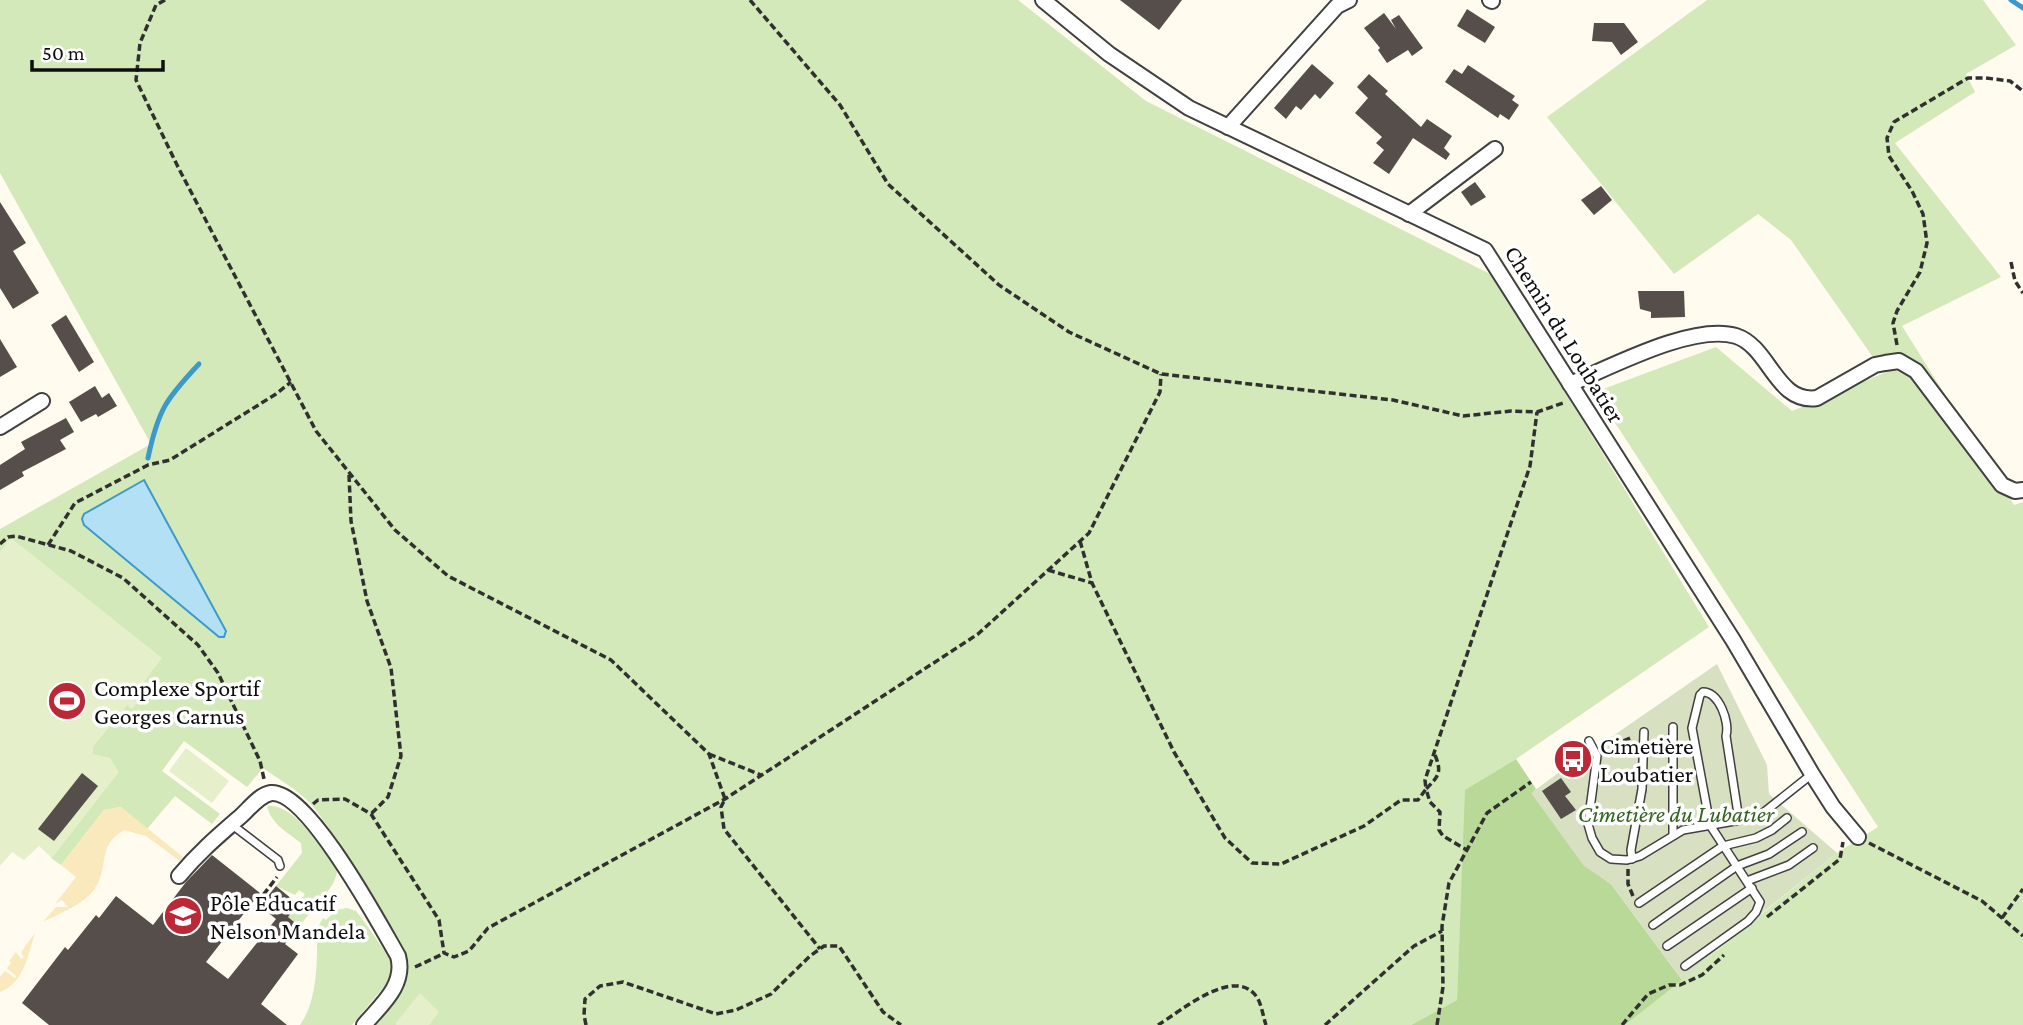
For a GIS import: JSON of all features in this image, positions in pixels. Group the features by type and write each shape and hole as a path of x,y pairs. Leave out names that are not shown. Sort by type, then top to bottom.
{"street":[{"name":"Chemin du Loubatier","path":"1043,0 1109,54 1189,108 1485,250 1733,640 1812,774 1833,807 1858,837"},
{"path":"1228,127 1338,6 1349,0"},
{"path":"1409,214 1495,149"},
{"path":"1570,384 1675,339 1725,334 1745,340 1792,394 1807,399 1817,398 1875,365 1899,361 1916,371 2002,485 2015,491 2023,491"},
{"path":"0,426 41,401"},
{"path":"179,876 205,846 265,795 280,794 303,811 337,853 398,956 400,972 395,988 363,1025"}],"lane":[{"path":"1685,966 1748,921 1760,902 1710,825 1692,728 1703,692 1715,695 1727,724 1726,736 1739,820"},
{"path":"1673,727 1673,834"},
{"path":"1632,859 1631,850 1642,789 1644,732"},
{"path":"1589,741 1597,756 1588,824 1600,852 1611,859 1632,859 1640,856 1683,830 1752,818 1763,813 1812,774"},
{"path":"1639,903 1723,846 1756,838 1787,818"},
{"path":"230,824 278,860 281,866"},
{"path":"1653,925 1737,866 1769,854 1802,832"},
{"path":"1667,946 1750,884 1789,865 1813,848"}],"path":[{"path":"165,0 156,5 140,43 136,80 177,167 316,431 395,530 447,576 611,660 709,754 761,775"},
{"path":"750,0 840,105 888,184 999,285 1069,332 1161,374 1393,400 1463,416 1511,411 1537,412 1578,398"},
{"path":"1899,361 1893,323 1897,310 1920,272 1927,243 1923,214 1912,191 1889,156 1887,138 1894,122 1968,78 2010,81 2023,92"},
{"path":"2011,262 2015,281 2023,293"},
{"path":"400,972 443,953 454,957 469,951 488,928 725,799 978,634 1090,533 1160,392 1161,374"},
{"path":"48,545 75,503 149,465 170,460 291,382"},
{"path":"1467,850 1443,836 1439,830 1440,812 1430,802 1425,780 1530,466 1537,412"},
{"path":"349,472 351,520 368,601 391,668 401,756 388,797 371,814"},
{"path":"0,544 12,535 71,551 123,578 198,645 218,673 260,761 265,795"},
{"path":"1080,541 1093,583 1174,752 1226,838 1251,863 1281,864 1364,826 1401,800 1430,802"},
{"path":"1048,570 1093,583"},
{"path":"1418,800 1439,776 1440,767 1434,753"},
{"path":"709,754 725,799 721,807 724,829 820,949"},
{"path":"1437,1025 1443,987 1442,931 1449,883 1487,813 1531,782"},
{"path":"303,811 317,800 345,799 371,814 439,920 443,953"},
{"path":"1858,837 1982,901 2023,936"},
{"path":"257,903 280,873 281,866"},
{"path":"2002,918 2023,889"},
{"path":"1325,1025 1414,946 1442,931"},
{"path":"586,1025 585,999 600,986 623,982 716,1014 736,1010 771,994 824,946 839,946 883,1012 901,1025"},
{"path":"1158,1025 1220,987 1232,985 1246,988 1256,996 1266,1025"}],"green space":[{"path":"0,0 1018,0 1146,101 1494,276 1709,627 1516,759 1466,790 1457,1000 1411,1025 374,1025 396,998 404,983 408,966 405,954 366,884 310,803 263,768 247,787 184,741 162,771 220,814 212,824 175,796 147,829 121,807 104,810 61,865 51,858 118,772 93,754 93,746 127,705 136,703 11,538 0,552 0,529 151,444 0,173"},
{"path":"1707,0 1983,0 2016,45 1966,74 1975,92 1895,143 2001,277 1902,326 2014,505 2023,502 2023,1025 1625,1025 1837,853 1878,827 1595,392 1716,347 1792,411 1884,373 1791,240 1758,214 1674,274 1547,117"},
{"name":"Complexe Sportif Georges Carnus","path":"11,538 162,658 132,698 137,703 132,709 127,705 93,746 93,754 110,758 119,772 52,858 39,846 24,860 12,852 0,866 0,552"},
{"name":"Cimetière du Lubatier","path":"1717,664 1767,765 1769,794 1837,853 1682,980 1611,884 1584,866 1531,793 1576,760 1590,760 1597,756 1605,750 1610,738"},
{"path":"186,748 229,781 212,803 169,771"},
{"path":"1516,759 1536,789 1532,793 1584,865 1611,884 1682,980 1625,1025 1411,1025 1457,1000 1465,790"},
{"path":"267,806 277,807 297,819 337,869 332,885 311,907 313,910 299,926 284,914 297,897 301,900 305,894 299,890 295,895 276,886 302,853 301,843 276,823"},
{"path":"347,908 356,911 391,960 392,977 352,1025 300,1025 313,992 318,929 323,918 326,920 336,910"},
{"path":"420,993 439,1012 429,1025 395,1024"}],"sand":[{"path":"121,807 183,857 180,861 146,836 124,830 115,836 106,850 102,872 91,894 72,908 43,922 56,907 68,907 62,900 55,904 76,877 61,865 104,810"},
{"path":"35,933 20,975 8,988 0,992 0,977 5,971 15,978 16,976 7,968 11,963 9,961 16,952 21,959 24,957 21,952"}],"water":[{"path":"144,480 226,631 224,637 219,637 84,525 84,514"}],"building":[{"path":"1120,0 1182,0 1159,30"},
{"path":"1467,9 1495,27 1485,43 1457,26"},
{"path":"1384,13 1396,29 1391,20 1399,15 1423,48 1412,56 1408,50 1387,63 1378,50 1380,48 1364,28"},
{"path":"1594,23 1624,23 1638,42 1621,55 1612,42 1592,41"},
{"path":"1312,64 1334,83 1320,99 1315,94 1301,110 1296,106 1286,119 1274,108"},
{"path":"1468,65 1515,96 1512,100 1519,105 1509,120 1500,114 1498,118 1445,82 1454,69 1462,74"},
{"path":"1369,74 1388,91 1385,94 1421,127 1427,119 1452,136 1444,148 1450,154 1446,160 1413,138 1389,174 1373,163 1384,150 1376,143 1382,137 1355,113 1368,98 1357,87"},
{"path":"1475,182 1486,197 1471,206 1461,192"},
{"path":"1601,186 1612,200 1594,215 1581,200"},
{"path":"0,202 26,243 13,251 39,293 13,309 0,288"},
{"path":"1638,291 1684,291 1685,317 1651,318 1651,312 1640,309"},
{"path":"66,315 94,362 79,372 51,325"},
{"path":"0,339 17,367 0,377"},
{"path":"95,386 102,398 109,393 117,406 98,417 96,414 81,422 69,402"},
{"path":"66,418 74,432 60,440 66,449 22,472 24,476 0,490 0,465 25,449 21,442"},
{"path":"82,773 98,786 54,841 38,829"},
{"path":"1561,778 1571,792 1565,796 1576,810 1561,819 1542,791"},
{"path":"212,855 260,893 206,962 228,979 276,919 260,906 276,886 298,904 288,917 299,926 285,944 298,954 261,1004 287,1025 49,1025 22,1003 65,947 68,950 96,915 99,918 116,896 153,925 186,882"}],"waterway":[{"path":"2011,0 2023,8"},
{"path":"148,458 165,406 199,364"}],"place":[{"name":"Complexe Sportif Georges Carnus","path":"67,701"},
{"name":"Cimetière Loubatier","path":"1573,759"},
{"name":"Pôle Educatif Nelson Mandela","path":"183,916"}]}
